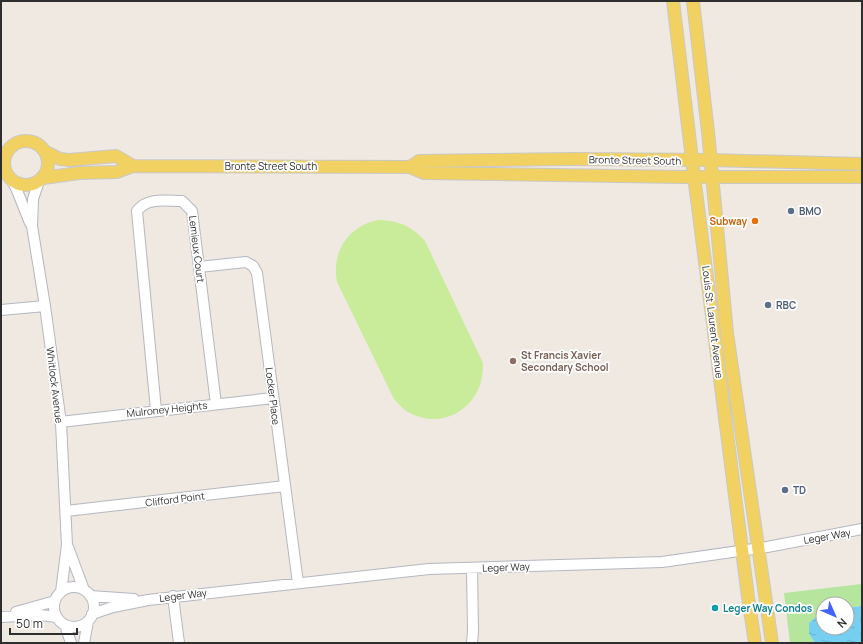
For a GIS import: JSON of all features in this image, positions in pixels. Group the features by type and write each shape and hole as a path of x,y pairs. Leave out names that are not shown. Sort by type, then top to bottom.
{"main road":[{"name":"Louis St. Laurent Avenue","path":"673,1 694,176 755,643"},
{"name":"Louis St. Laurent Avenue","path":"693,1 727,333 772,643"},
{"path":"28,140 37,143 46,152 49,164 47,173 41,180 33,185 24,186 16,183 6,172 4,161 6,146 28,140"},
{"name":"Bronte Street South","path":"46,152 69,160 116,156 133,166"},
{"name":"Bronte Street South","path":"410,167 419,162 574,159 710,160 862,164"},
{"name":"Bronte Street South","path":"41,180 79,173 117,172 133,166 410,167 424,173 862,177"}],"street":[{"name":"Whitlock Avenue","path":"6,172 16,188 32,226"},
{"name":"Whitlock Avenue","path":"41,180 33,198 32,226 45,306 60,422 67,545 61,592"},
{"name":"Lemieux Court","path":"156,410 137,211 142,205 150,202 182,202 192,211 216,404"},
{"name":"Locker Place","path":"199,267 246,262 253,266 257,273 298,583"},
{"path":"1,310 45,306"},
{"name":"Mulroney Heights","path":"60,422 273,398"},
{"name":"Clifford Point","path":"66,511 285,486"},
{"name":"Leger Way","path":"90,618 113,608 174,596 429,569 662,562 757,548 862,529"},
{"name":"Whitlock Avenue","path":"67,545 87,593"},
{"path":"472,568 472,643"},
{"path":"84,643 90,618 93,602 87,593 79,588 72,587 61,592 55,601 54,606 57,617 65,624 71,626 77,626 90,618"},
{"name":"Leger Way","path":"87,593 148,600"},
{"path":"174,596 179,643"},
{"path":"1,616 55,601"},
{"path":"1,616 40,615 57,617"},
{"path":"65,624 71,643"}],"green space":[{"path":"379,220 405,225 425,241 483,363 480,384 472,400 456,413 446,417 436,419 415,415 405,410 394,399 337,282 337,260 344,242 359,228 368,223"},
{"path":"862,584 862,606 855,607 855,596 815,596 815,618 809,623 809,634 815,643 790,643 784,593"}],"water":[{"path":"862,606 862,643 815,643 809,634 809,623 815,618 815,636 855,636 855,607"}],"place":[{"name":"BMO","path":"791,211"},
{"name":"Subway","path":"755,221"},
{"name":"RBC","path":"768,305"},
{"name":"St Francis Xavier Secondary School","path":"513,361"},
{"name":"TD","path":"785,490"},
{"name":"Leger Way Condos","path":"715,608"}]}
